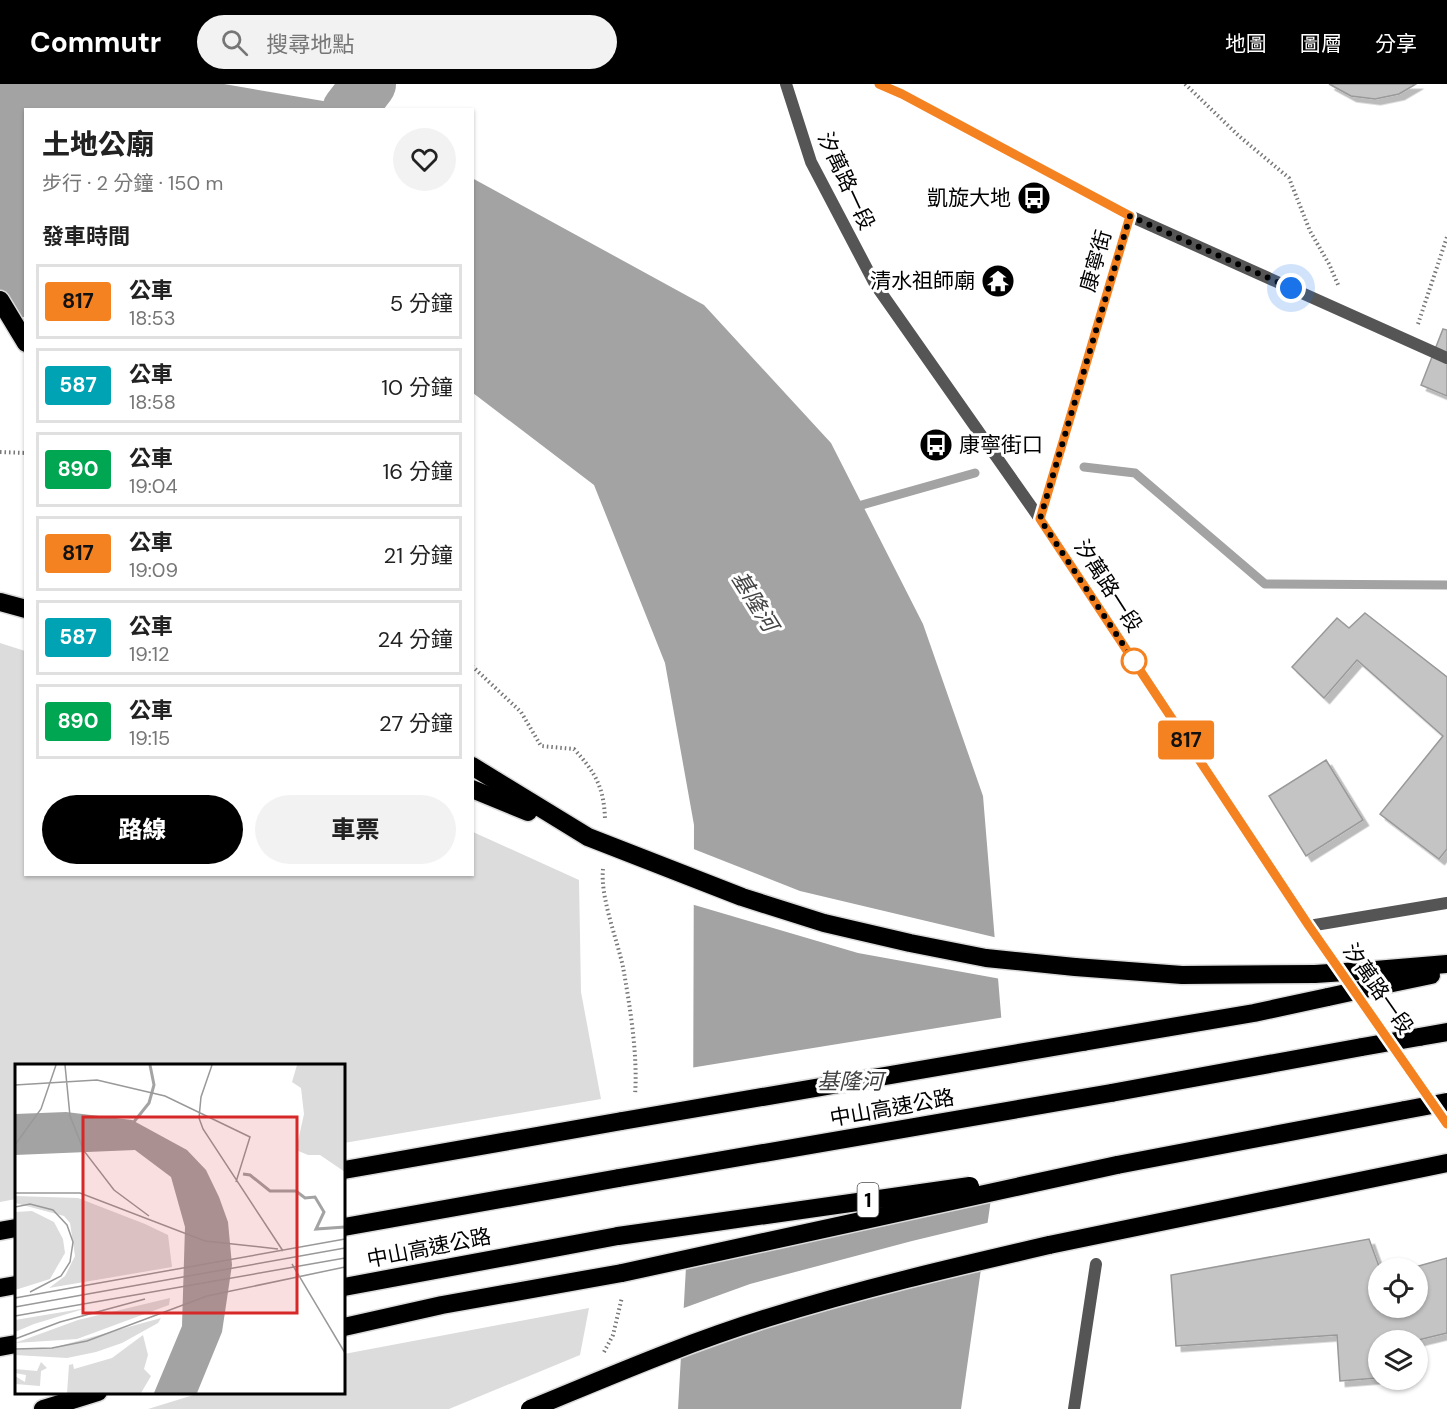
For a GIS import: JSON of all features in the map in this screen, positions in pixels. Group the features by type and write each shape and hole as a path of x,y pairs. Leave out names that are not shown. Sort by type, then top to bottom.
{"highway":[{"path":"0,300 24,340"},
{"path":"0,602 24,608"},
{"path":"474,767 588,837"},
{"path":"474,790 732,893 824,923 986,958 1182,975 1316,974 1379,978 1447,972"},
{"path":"345,1170 1254,1013 1328,997 1379,978 1447,964"},
{"name":"中山高速公路","path":"345,1227 1447,1032"},
{"name":"中山高速公路","path":"345,1287 618,1236 1117,1165 1447,1102"},
{"path":"530,1409 639,1364 766,1318 927,1273 1049,1245 1445,1164"},
{"path":"345,1327 442,1305 621,1273 1117,1165"},
{"path":"0,1231 15,1228"},
{"path":"0,1288 15,1285"},
{"path":"0,1347 15,1344"},
{"path":"43,1409 92,1394"}],"street":[{"name":"汐萬路一段","path":"786,84 811,162 875,284 1040,519 1309,926 1447,1124"},
{"name":"康寧街","path":"879,84 899,89 1130,216 1040,519"},
{"path":"1130,216 1447,358"},
{"path":"1309,926 1447,903"},
{"path":"1074,1409 1096,1264"}],"path":[{"path":"1185,84 1239,136 1289,178 1310,231 1329,264 1352,315"},
{"path":"1413,342 1447,237"},
{"path":"0,452 24,453"}],"shaded area":[{"path":"0,643 24,651 24,876 474,876 474,832 579,880 581,992 601,1099 345,1143 345,1064 15,1064 15,1199 0,1202"},
{"path":"589,1308 580,1355 449,1409 148,1409 197,1394 345,1394 345,1354"}],"water":[{"path":"0,84 224,84 335,103 345,108 24,108 24,317 0,318"},
{"name":"基隆河","path":"474,179 704,305 831,443 923,624 983,796 1007,1087 961,1409 678,1409 693,1143 694,825 665,663 594,485 474,394"}],"pier":[{"path":"691,848 800,891 998,938 1001,979 858,953 691,904"},
{"path":"1005,1017 1010,1087 995,1197 684,1250 690,1143 690,1068"},
{"path":"991,1222 985,1264 877,1292 678,1354 681,1309 750,1284"}],"building":[{"path":"1329,84 1416,84 1399,94 1375,99 1351,96"},
{"path":"1443,329 1447,330 1447,396 1421,385"},
{"path":"1365,613 1447,677 1447,849 1439,859 1380,814 1443,736 1357,660 1324,698 1292,667 1337,618 1349,628"},
{"path":"1326,760 1363,820 1306,856 1269,796"},
{"path":"1369,1239 1376,1258 1368,1258 1368,1318 1428,1318 1428,1263 1447,1258 1447,1333 1428,1338 1428,1330 1368,1330 1368,1379 1340,1381 1337,1335 1176,1346 1171,1275"}],"waterway":[{"path":"351,108 369,84"},
{"path":"1084,467 1135,473 1265,584 1447,585"},
{"path":"851,508 975,473"}],"bus line":[{"name":"817","path":"879,84 902,94 1130,216 1040,519 1309,926 1447,1124"}],"place":[{"name":"凱旋大地","path":"1034,198"},
{"name":"清水祖師廟","path":"998,281"},
{"name":"康寧街口","path":"936,445"}],"route":[{"path":"1134,661 1040,519 1130,216 1291,288"}]}
